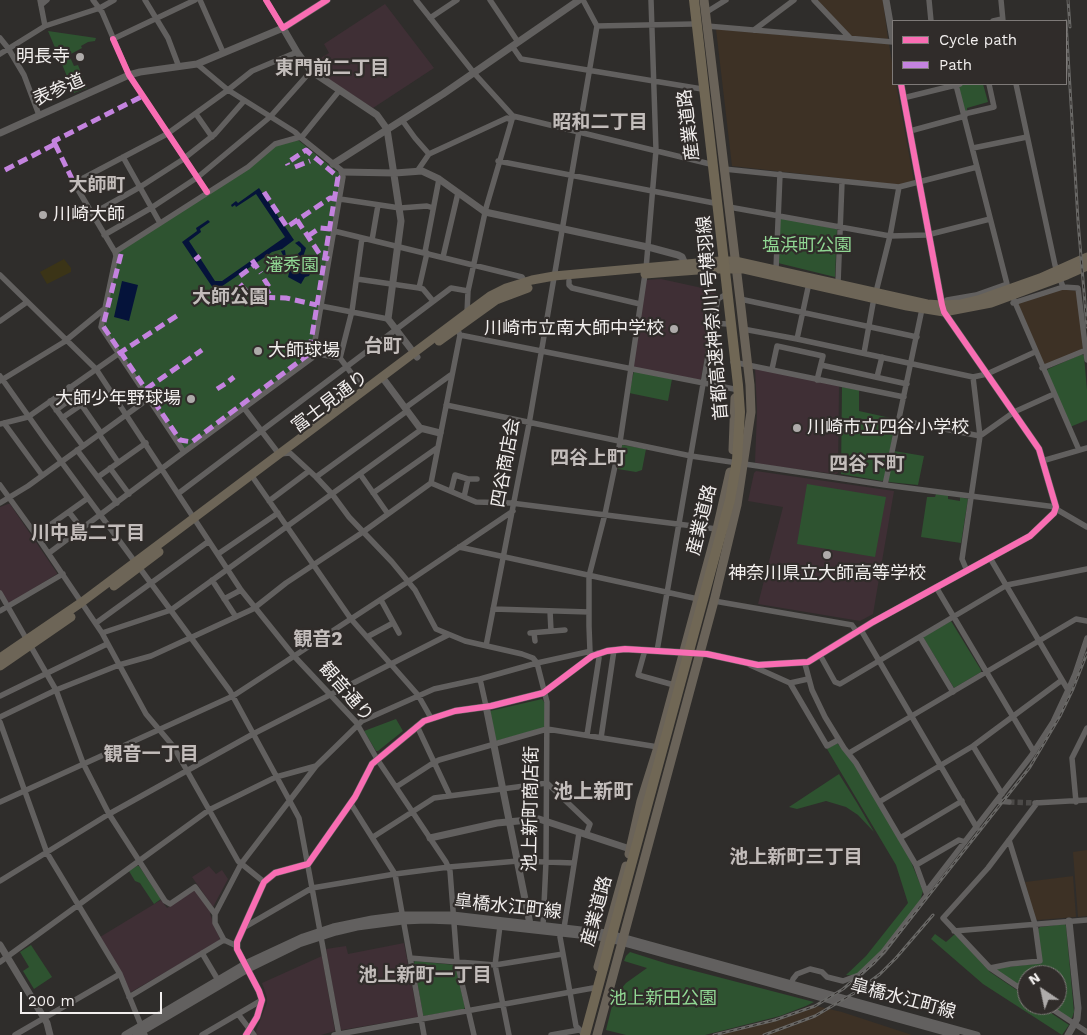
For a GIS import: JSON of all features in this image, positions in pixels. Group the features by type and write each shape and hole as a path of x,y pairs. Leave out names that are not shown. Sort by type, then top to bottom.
{"highway":[{"name":"首都高速神奈川1号横羽線","path":"584,1033 728,509 737,460 740,412 738,385 694,0"},
{"name":"首都高速神奈川1号横羽線","path":"584,1033 736,502 744,454 746,413 744,384 702,0"},
{"path":"720,265 776,269 838,283 922,309 943,309 979,306 1005,291 1087,257"},
{"name":"富士見通り","path":"415,355 458,331 502,296 554,279 569,281 685,264 720,265"},
{"name":"富士見通り","path":"196,520 290,453 467,312 498,292 525,282 720,265"},
{"path":"736,265 744,269 809,283 943,309"},
{"path":"1005,291 1066,275 1087,266"},
{"name":"富士見通り","path":"0,658 29,642 84,605 279,454 364,390 383,379"},
{"name":"富士見通り","path":"0,666 29,642"}],"main road":[{"name":"産業道路","path":"584,1033 606,935 717,529 732,463 734,388 702,89 690,0"},
{"name":"産業道路","path":"596,1035 714,601 737,505 751,412 748,365 706,13 702,0"}],"street":[{"path":"45,26 40,2 47,0"},
{"path":"93,0 100,8 129,75 207,192"},
{"path":"0,54 45,26 100,8 114,0"},
{"path":"145,0 168,38 179,67"},
{"path":"113,39 195,0"},
{"path":"200,0 223,52"},
{"path":"266,0 297,52 311,71 377,115 386,129 395,173 401,221 388,319"},
{"name":"表参道","path":"0,133 129,75 198,64 283,28 327,0"},
{"path":"416,0 512,118"},
{"path":"430,18 457,0"},
{"path":"490,0 515,44 521,59 702,89"},
{"path":"333,164 474,72 579,0"},
{"path":"583,0 597,26 693,24 892,41"},
{"path":"587,735 599,658 595,653 589,612 590,576 620,442 648,247 656,150 652,0"},
{"path":"706,13 726,0"},
{"path":"754,30 794,0"},
{"path":"814,0 850,38"},
{"path":"886,0 892,35"},
{"path":"928,0 931,20"},
{"path":"1001,0 1002,20"},
{"name":"四谷商店会","path":"486,646 529,424 597,26"},
{"path":"0,38 24,75 39,115"},
{"path":"184,452 101,327 116,252 74,183 167,134 228,90 252,70 297,52"},
{"path":"198,64 228,90 295,132 342,172 395,173 418,170 439,179 485,212 648,247 678,255 682,257 685,264"},
{"path":"104,235 151,208 198,177 270,117 311,71"},
{"path":"250,1033 260,1010 262,1000 236,946 224,940 215,923 215,914 241,864 316,766 358,724 372,715 434,689 480,679 537,663 614,650 700,654 758,665 804,664 936,587 1030,536 1054,514 1056,508 1038,447 943,309 917,183 910,130 901,85"},
{"path":"903,98 954,85 964,115 990,219 1005,291 1013,303 1079,450"},
{"path":"910,130 994,106 989,85"},
{"path":"1016,85 1055,264 1063,287"},
{"path":"116,252 248,167 276,144 300,137 339,91"},
{"path":"92,214 140,187 212,137 244,101"},
{"path":"196,114 212,137"},
{"path":"418,170 429,154 508,118 579,132 710,164"},
{"path":"467,312 468,291 485,212 512,118"},
{"path":"402,120 429,154"},
{"path":"972,148 1027,137"},
{"path":"123,157 160,223"},
{"path":"498,162 714,203"},
{"path":"724,169 899,187 977,167"},
{"path":"48,553 312,358 340,199 342,172"},
{"path":"776,269 780,174"},
{"path":"419,288 439,179"},
{"path":"838,283 842,182"},
{"path":"864,353 899,187"},
{"path":"443,257 458,193"},
{"path":"340,199 400,208 427,206 433,208"},
{"path":"372,240 378,205"},
{"path":"729,207 890,236 927,235 990,219"},
{"path":"334,231 522,277 525,282"},
{"path":"340,358 352,311 362,238"},
{"name":"観音通り","path":"0,276 96,369 241,590 294,656 358,724 377,759 449,867 457,962 474,1035"},
{"path":"357,279 393,286 423,289 433,301"},
{"path":"569,281 572,288 640,304"},
{"path":"797,351 809,283"},
{"path":"1013,303 1063,287 1078,288 1087,360"},
{"path":"179,493 451,288 468,291"},
{"path":"943,309 947,300 1005,291"},
{"path":"657,651 713,323 718,299 723,296"},
{"path":"740,299 917,337"},
{"path":"0,321 26,302"},
{"path":"321,306 388,319 415,355"},
{"path":"885,485 922,309"},
{"path":"103,310 66,341 1,379 233,696 299,818 338,1035 593,988"},
{"path":"713,323 727,324"},
{"path":"743,330 798,339 973,377 987,374 1035,352"},
{"path":"0,717 56,690 119,665 151,656 255,607 431,483 458,331 630,369 734,388"},
{"path":"772,369 776,346 823,356 817,380"},
{"path":"1042,368 1086,350"},
{"path":"314,353 340,358 364,390"},
{"path":"42,475 2,423 28,417 118,354"},
{"path":"877,377 882,357"},
{"path":"731,362 904,396"},
{"path":"821,365 907,384"},
{"path":"316,477 452,373"},
{"path":"855,386 858,373"},
{"path":"967,571 962,559 980,436 973,377"},
{"path":"383,379 422,429 440,433"},
{"path":"69,387 118,462"},
{"path":"899,420 980,436 1014,412 1054,394"},
{"path":"56,410 75,396"},
{"path":"0,503 62,462 148,399"},
{"path":"50,401 98,477 117,503"},
{"path":"62,418 81,405"},
{"path":"446,405 529,424 690,456 1056,508 1087,527"},
{"path":"244,408 279,454 290,453 316,477 332,494 349,517 409,581 419,596 434,627 448,635 522,654 533,658 537,663"},
{"path":"102,633 171,610 422,429"},
{"path":"98,477 146,443"},
{"path":"373,493 437,448"},
{"path":"1042,461 1087,448"},
{"path":"110,468 129,494"},
{"path":"270,501 309,471"},
{"path":"360,474 388,514"},
{"path":"451,491 455,475 468,479 477,479"},
{"path":"254,479 351,619 418,695 431,718"},
{"path":"464,497 468,479"},
{"path":"431,483 476,502 514,503 717,529"},
{"path":"0,485 96,623 146,714 173,746 238,861 264,882"},
{"path":"36,535 88,498"},
{"path":"0,802 233,696 513,511"},
{"path":"69,512 82,529"},
{"path":"218,554 278,513"},
{"path":"96,623 209,541"},
{"path":"459,547 698,599"},
{"path":"990,558 1068,690"},
{"path":"820,655 835,682 840,684 1006,585 1087,569"},
{"path":"0,611 63,574"},
{"path":"212,580 236,617"},
{"path":"936,587 1034,752"},
{"path":"224,599 241,590"},
{"path":"0,593 56,690 84,763 109,814 139,862 168,904 195,887 215,914"},
{"path":"380,600 399,633"},
{"path":"714,601 852,625 859,631 879,661 977,828"},
{"path":"493,609 589,612"},
{"path":"550,611 551,631"},
{"path":"848,754 1076,619 1087,621"},
{"path":"367,637 393,623"},
{"path":"535,641 532,633 565,630"},
{"path":"0,881 109,814 253,734 448,635"},
{"path":"920,637 953,692"},
{"path":"926,892 1034,752 1053,722 1076,674 1087,638"},
{"path":"0,696 107,644"},
{"path":"601,738 614,650"},
{"path":"644,650 638,675 674,685"},
{"path":"236,946 264,882 274,873 308,864 351,804 369,768 377,759 424,720 455,711 544,693 595,653"},
{"path":"746,662 756,669 790,682 808,679"},
{"name":"池上新町商店街","path":"537,663 547,702 547,822 543,926"},
{"path":"790,987 792,979 797,974 810,969 822,972 827,977 843,981 860,975 883,952 927,895 916,865 856,763 838,740 825,717 808,679 804,664"},
{"path":"480,679 530,924"},
{"path":"879,802 973,746 1062,680"},
{"path":"790,682 827,746 838,740"},
{"path":"0,722 47,853 120,974 143,1031"},
{"path":"417,726 450,796"},
{"path":"396,787 435,762 547,729 658,747"},
{"path":"1086,729 1087,741"},
{"path":"1076,802 1072,758 1086,729"},
{"path":"973,746 1002,794"},
{"path":"0,962 209,810 276,777 316,766"},
{"path":"373,838 434,798 547,783 590,824 583,834 574,863 562,930 563,954 576,1026 584,1033"},
{"path":"1017,986 990,968 943,918 988,868 1036,803 1087,800"},
{"path":"900,838 962,801"},
{"path":"997,801 1009,802"},
{"path":"351,804 395,874 424,1035"},
{"path":"430,838 509,821 533,819 630,850"},
{"path":"916,865 959,840 965,842"},
{"path":"990,968 1040,961 1035,924 1009,840"},
{"path":"243,928 312,888 449,867 518,861 574,863"},
{"name":"皐橋水江町線","path":"125,1035 143,1031 218,980 320,934 403,918 453,918 530,924 562,930"},
{"name":"皐橋水江町線","path":"453,918 500,926 606,935 959,1033 977,1035"},
{"path":"954,931 1087,920"},
{"path":"1068,1035 1075,1024 1078,1008 1069,921"},
{"path":"500,926 496,965 509,1035"},
{"path":"129,997 224,940"},
{"path":"0,945 43,1018 50,1035"},
{"path":"202,954 218,980"},
{"path":"410,958 496,965 563,954"},
{"name":"皐橋水江町線","path":"136,1035 246,966"},
{"path":"15,1035 120,974"},
{"path":"202,1035 262,1000"},
{"path":"238,1014 250,1033"},
{"path":"1061,1015 1087,1032"},
{"path":"551,1035 584,1033"}],"shaded area":[{"path":"817,0 883,0 888,39 851,36"},
{"path":"385,4 434,68 373,108 319,74 310,66 329,53 324,44"},
{"path":"716,29 889,44 892,63 892,85 896,85 914,181 900,185 732,166"},
{"name":"川崎市立南大師中学校","path":"661,279 716,291 700,380 634,368 633,366 646,280"},
{"path":"1059,289 1077,291 1083,348 1045,366 1015,303"},
{"name":"川崎市立四谷小学校","path":"755,367 838,385 838,473 756,464 757,412"},
{"name":"神奈川県立大師高等学校","path":"756,471 894,491 873,614 860,621 758,604 783,507 748,501"},
{"path":"10,504 57,573 10,603 7,603 0,590 0,507"},
{"path":"1087,850 1087,916 1078,917 1073,852"},
{"path":"209,866 216,874 222,870 228,879 213,907 192,877"},
{"path":"1073,876 1076,917 1035,919 1025,882"},
{"path":"195,890 211,912 210,914 220,939 218,942 131,992 129,991 100,937 161,900 167,908"},
{"path":"404,943 418,1017 340,1029 326,949 346,946 348,954"},
{"path":"322,956 335,1031 321,1035 257,1035 256,1031 267,1003 262,983"},
{"path":"812,1005 842,1012 912,1035 710,1035 785,1016"}],"green space":[{"path":"48,31 96,38 95,41 88,42 81,46 82,48 69,55 74,66 78,65 87,88 74,93"},
{"path":"961,85 983,85 988,102 967,108 967,112 965,111 958,88"},
{"name":"大師公園","path":"298,140 340,174 341,178 310,356 185,449 101,325 119,252 275,146"},
{"name":"塩浜町公園","path":"782,218 837,229 835,277 778,263 779,220"},
{"path":"1082,354 1084,356 1087,390 1087,420 1070,427 1046,372 1048,369"},
{"path":"634,371 672,379 668,401 629,393"},
{"path":"842,387 859,390 859,411 895,419 896,421 884,480 882,481 841,474"},
{"path":"620,446 646,449 642,470 636,472 618,469"},
{"path":"894,451 924,456 918,485 889,482"},
{"path":"807,484 886,497 875,557 797,544"},
{"path":"936,494 948,495 948,499 960,501 960,497 968,499 961,543 921,537 927,497 935,497"},
{"path":"951,621 981,670 981,672 954,688 923,637"},
{"path":"542,699 545,703 545,726 543,728 496,741 490,711"},
{"path":"396,719 403,731 376,751 364,731"},
{"path":"837,743 855,765 909,857 923,891 920,901 883,950 857,976 846,975 866,956 908,903 896,865 827,749"},
{"path":"839,774 874,832 858,815 846,807 826,801 797,809 789,807"},
{"path":"139,866 161,899 154,904 140,883 135,881 129,871"},
{"path":"1065,924 1066,926 1074,1012 1072,1018 1064,1015 1067,1015 1067,965 1024,965 1042,963 1038,929 1040,927"},
{"path":"935,934 946,942 955,934 990,972 1017,990 1017,1006 983,984 931,939"},
{"path":"31,945 52,977 34,989 23,971 29,967 20,952"},
{"name":"池上新田公園","path":"630,952 668,964 814,1002 780,1016 705,1035 626,1035 606,1030 615,994 626,983 647,968 624,961"},
{"path":"415,961 455,965 464,1009 424,1016"},
{"path":"1017,966 1017,985 996,971 998,968"},
{"path":"1031,1015 1054,1015 1069,1025 1062,1035"}],"sand":[{"path":"64,259 71,268 71,272 47,284 40,272"}],"water":[{"path":"259,188 294,240 282,249 272,252 215,291 182,242 197,231 196,228 208,220 210,222 200,229 201,232 189,241 215,281 222,281 285,237 256,194 236,207 235,205 232,207 231,205 236,201 238,203"},
{"path":"299,241 306,248 301,263 310,274 305,277 301,284 288,277 290,269 286,267 281,251 285,250 286,258 291,260 301,251 301,248 295,243"},
{"path":"122,281 138,285 129,321 114,317"}],"tunnel":[{"path":"1009,802 1035,803"}],"railway":[{"path":"1068,0 1070,27"},
{"path":"1067,38 1078,221 1087,327"},
{"path":"714,1035 775,1020 815,1006 843,989 874,963 1030,767 1060,716 1087,653"},
{"path":"764,1035 815,1016 856,992 880,974 933,915"}],"marked path":[{"path":"55,144 54,141 143,96"},
{"path":"55,144 74,183"},
{"path":"5,170 55,144"},
{"path":"121,254 103,326 180,440 192,442 309,354 338,177 306,150 287,163 288,165"},
{"path":"295,167 310,161"},
{"path":"264,192 287,227 330,198 339,199"},
{"path":"297,220 321,256 329,259"},
{"path":"308,236 320,228 330,229"},
{"path":"195,260 200,256"},
{"path":"252,260 261,273"},
{"path":"240,276 257,263"},
{"path":"264,279 271,290 264,294 264,297"},
{"path":"240,284 247,292 257,297 286,298 317,305"},
{"path":"118,354 178,315"},
{"path":"146,389 202,350"},
{"path":"229,381 234,377"},
{"path":"217,389 225,384"}],"cycle path":[{"path":"266,0 283,28 327,0"},
{"path":"113,39 129,75 207,192"},
{"path":"246,1035 257,1017 262,1000 237,949 237,942 264,882 275,873 308,864 355,797 372,764 424,721 455,711 491,706 543,693 592,656 607,651 625,649 707,654 758,665 808,662 873,622 1030,536 1054,513 1056,507 1039,449 944,312 901,85"}],"place":[{"name":"明長寺","path":"80,57"},
{"name":"川崎大師","path":"43,215"},
{"name":"川崎市立南大師中学校","path":"674,329"},
{"name":"大師球場","path":"258,351"},
{"name":"大師少年野球場","path":"191,399"},
{"name":"川崎市立四谷小学校","path":"797,428"},
{"name":"神奈川県立大師高等学校","path":"827,555"}],"district":[{"name":"東門前二丁目","path":"332,68"},
{"name":"昭和二丁目","path":"600,122"},
{"name":"大師町","path":"97,185"},
{"name":"大師公園","path":"230,297"},
{"name":"台町","path":"383,346"},
{"name":"四谷上町","path":"588,458"},
{"name":"四谷下町","path":"867,464"},
{"name":"川中島二丁目","path":"88,533"},
{"name":"観音2","path":"318,639"},
{"name":"観音一丁目","path":"151,754"},
{"name":"池上新町","path":"593,792"},
{"name":"池上新町三丁目","path":"796,857"},
{"name":"池上新町一丁目","path":"425,975"}],"park label":[{"name":"瀋秀園","path":"292,266"}]}
